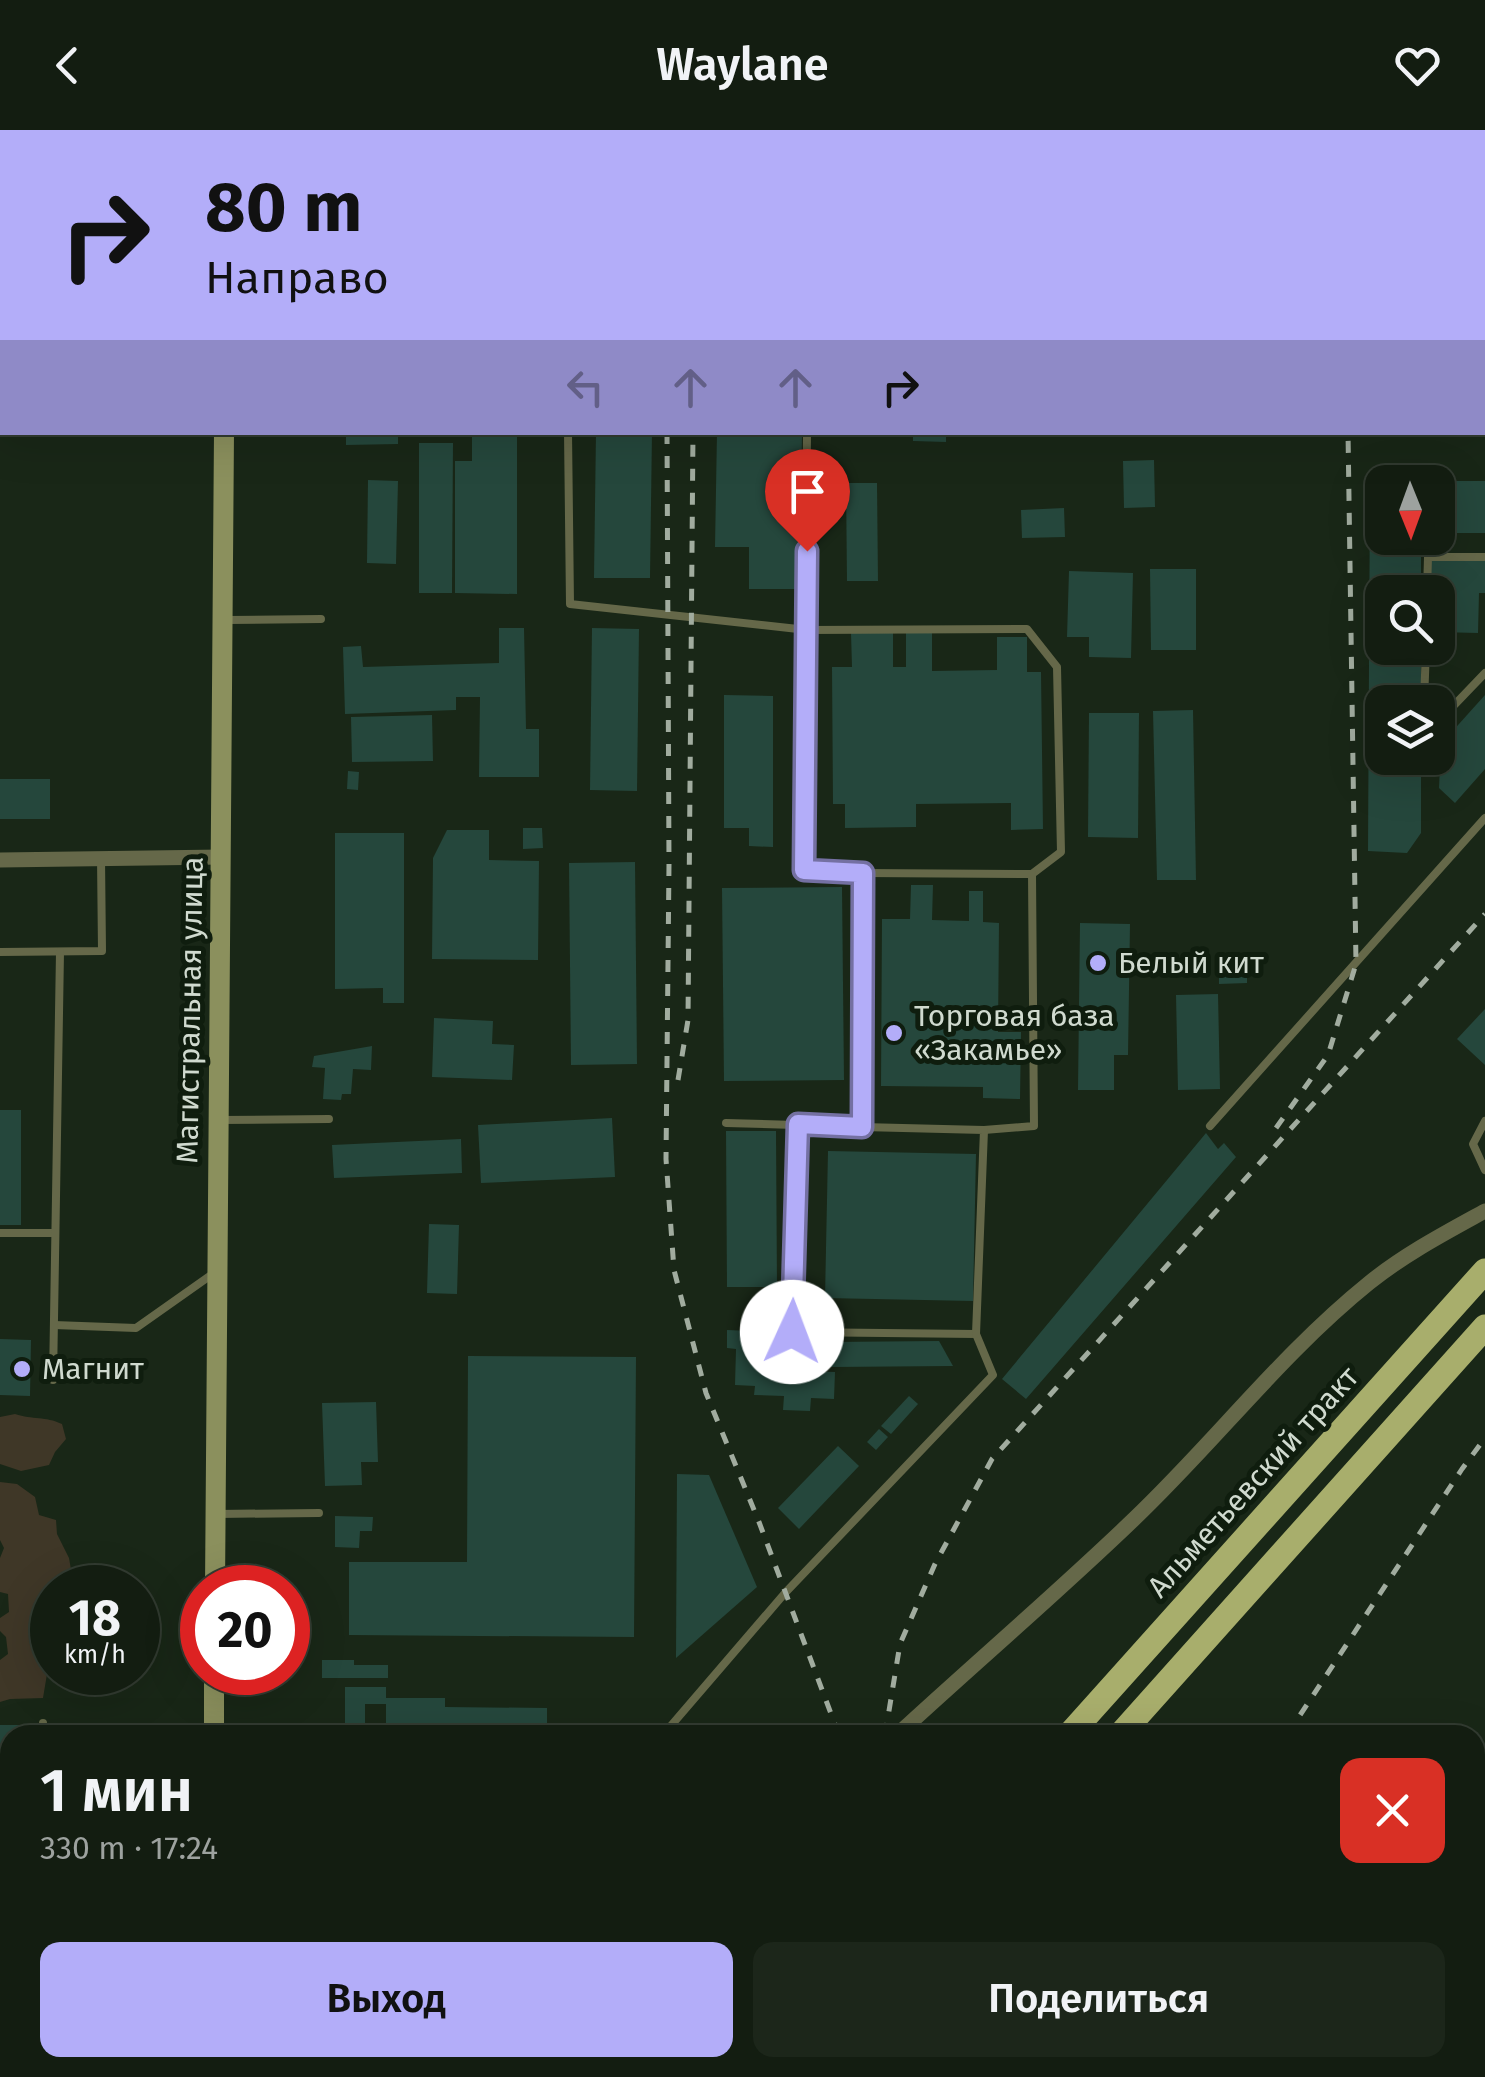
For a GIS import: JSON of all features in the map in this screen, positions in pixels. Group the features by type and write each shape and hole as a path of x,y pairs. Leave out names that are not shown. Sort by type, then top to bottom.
{"main road":[{"name":"Магистральная улица","path":"215,1565 224,435"},
{"name":"Альметьевский тракт","path":"1078,1725 1485,1272"},
{"path":"1129,1725 1485,1327"},
{"path":"214,1695 214,1725"}],"street":[{"path":"0,860 222,857"},
{"path":"908,1725 1135,1519 1332,1314 1399,1261 1485,1211"}],"lane":[{"path":"568,435 570,604 806,630 1027,629 1057,667 1061,834 1061,852 1032,874 804,870 806,630 807,435"},
{"path":"1427,575 1428,557 1485,557"},
{"path":"222,620 321,619"},
{"path":"1455,704 1485,673"},
{"path":"1210,1126 1485,818"},
{"path":"0,952 102,951 101,858"},
{"path":"862,1127 863,873"},
{"path":"726,1123 984,1130 1034,1126 1032,874"},
{"path":"53,1380 60,952"},
{"path":"219,1120 329,1120"},
{"path":"1485,1121 1473,1144 1485,1170"},
{"path":"798,1124 792,1332 976,1334"},
{"path":"672,1725 785,1593 993,1375 976,1334 984,1130"},
{"path":"0,1233 56,1233"},
{"path":"54,1324 136,1328 217,1270"},
{"path":"216,1514 319,1513"}],"shaded area":[{"path":"15,1414 62,1424 66,1439 49,1465 21,1471 0,1464 0,1417"},
{"path":"0,1482 17,1484 35,1497 39,1515 56,1520 57,1534 69,1558 70,1565 30,1565 30,1695 44,1695 43,1698 0,1702 0,1660 8,1654 0,1618 9,1612 8,1594 0,1592 0,1558 4,1548 0,1540"}],"building":[{"path":"346,435 398,435 398,444 346,445"},
{"path":"472,435 517,435 517,594 455,593 455,461 472,461"},
{"path":"596,435 652,435 650,578 594,578"},
{"path":"717,435 802,435 800,589 749,589 749,547 715,547"},
{"path":"913,435 946,435 946,442 913,441"},
{"path":"419,443 453,443 452,593 419,593"},
{"path":"1154,460 1155,507 1124,508 1123,461"},
{"path":"368,480 398,481 396,564 367,563"},
{"path":"1455,481 1485,481 1485,533 1455,533"},
{"path":"846,483 877,483 878,581 847,581"},
{"path":"1064,508 1065,537 1022,538 1021,510"},
{"path":"1370,555 1421,555 1421,575 1369,575"},
{"path":"1429,558 1485,559 1485,593 1479,593 1478,633 1455,632 1455,575 1429,575"},
{"path":"1150,569 1196,569 1196,650 1151,650"},
{"path":"1069,571 1133,573 1131,658 1089,657 1089,637 1067,637"},
{"path":"499,628 524,628 526,729 539,729 539,777 479,777 480,697 456,697 456,710 345,714 343,647 361,646 363,667 499,663"},
{"path":"592,628 639,629 637,791 590,790"},
{"path":"893,632 893,667 906,667 906,633 932,633 932,671 997,670 997,637 1027,637 1027,672 1041,672 1043,829 1011,830 1011,803 916,804 916,827 845,828 845,804 833,804 832,667 852,667 851,633"},
{"path":"1369,665 1421,665 1421,685 1369,685"},
{"path":"724,695 773,696 773,847 749,846 749,828 724,828"},
{"path":"1485,695 1485,769 1455,803 1439,788 1440,775 1455,775 1455,728"},
{"path":"1193,710 1196,880 1157,880 1153,711"},
{"path":"1089,713 1139,713 1138,838 1088,837"},
{"path":"432,715 433,761 352,762 351,717"},
{"path":"348,771 359,772 358,790 347,789"},
{"path":"1368,775 1421,775 1421,833 1407,853 1368,851"},
{"path":"0,779 50,779 50,819 0,819"},
{"path":"523,828 542,828 543,848 523,849"},
{"path":"447,830 489,830 489,860 539,861 538,960 432,959 433,858"},
{"path":"335,833 404,833 404,1003 383,1003 383,988 335,989"},
{"path":"635,862 637,1064 571,1065 569,863"},
{"path":"911,885 933,885 932,920 969,921 969,891 983,891 983,922 999,923 998,1032 1021,1032 1020,1099 983,1098 983,1087 881,1086 882,919 910,919"},
{"path":"842,887 844,1080 724,1081 722,888"},
{"path":"1080,923 1130,924 1128,1055 1114,1055 1114,1090 1078,1090"},
{"path":"1219,966 1247,966 1247,983 1219,984"},
{"path":"1218,994 1220,1089 1178,1090 1176,995"},
{"path":"1485,1009 1485,1065 1457,1039"},
{"path":"434,1018 493,1021 492,1044 514,1045 512,1080 432,1077"},
{"path":"372,1046 371,1070 353,1069 351,1094 342,1094 341,1100 323,1099 325,1068 312,1067 314,1056"},
{"path":"0,1110 21,1110 21,1225 0,1225"},
{"path":"612,1118 615,1177 481,1183 478,1125"},
{"path":"726,1131 776,1131 777,1287 727,1287"},
{"path":"1206,1133 1218,1149 1224,1143 1236,1157 1026,1399 1002,1379"},
{"path":"461,1139 462,1173 334,1178 332,1145"},
{"path":"828,1151 976,1154 973,1301 825,1298"},
{"path":"429,1224 459,1225 457,1294 427,1293"},
{"path":"727,1330 776,1332 775,1358 783,1359 783,1370 835,1372 834,1399 811,1398 810,1411 783,1410 784,1396 754,1395 755,1386 735,1385 736,1349 727,1348"},
{"path":"0,1339 31,1340 30,1396 0,1395"},
{"path":"939,1341 953,1366 831,1367 831,1342"},
{"path":"468,1356 636,1357 634,1637 349,1635 349,1562 467,1562"},
{"path":"909,1396 918,1404 891,1434 881,1426"},
{"path":"376,1402 378,1462 361,1462 362,1485 325,1486 322,1403"},
{"path":"879,1429 888,1437 876,1450 867,1442"},
{"path":"838,1446 859,1466 799,1529 778,1508"},
{"path":"677,1474 709,1475 757,1587 676,1658"},
{"path":"335,1516 373,1517 372,1531 360,1531 359,1548 335,1547"},
{"path":"322,1660 388,1665 388,1678 322,1678"},
{"path":"345,1687 386,1687 386,1698 445,1698 445,1707 547,1708 547,1725 386,1725 386,1704 365,1704 365,1725 345,1725"}],"railway":[{"path":"667,435 666,1159 674,1270 706,1393 835,1725"},
{"path":"678,1080 688,1020 693,435"},
{"path":"1276,1128 1328,1055 1356,964 1348,435"},
{"path":"887,1725 900,1644 935,1564 992,1459 1485,914"},
{"path":"1294,1725 1485,1438"}],"place":[{"name":"Белый кит","path":"1098,963"},
{"name":"Торговая база «Закамье»","path":"894,1033"},
{"name":"Магнит","path":"22,1369"}],"route":[{"path":"792,1332 798,1124 862,1127 863,873 804,870 807,551"}]}
